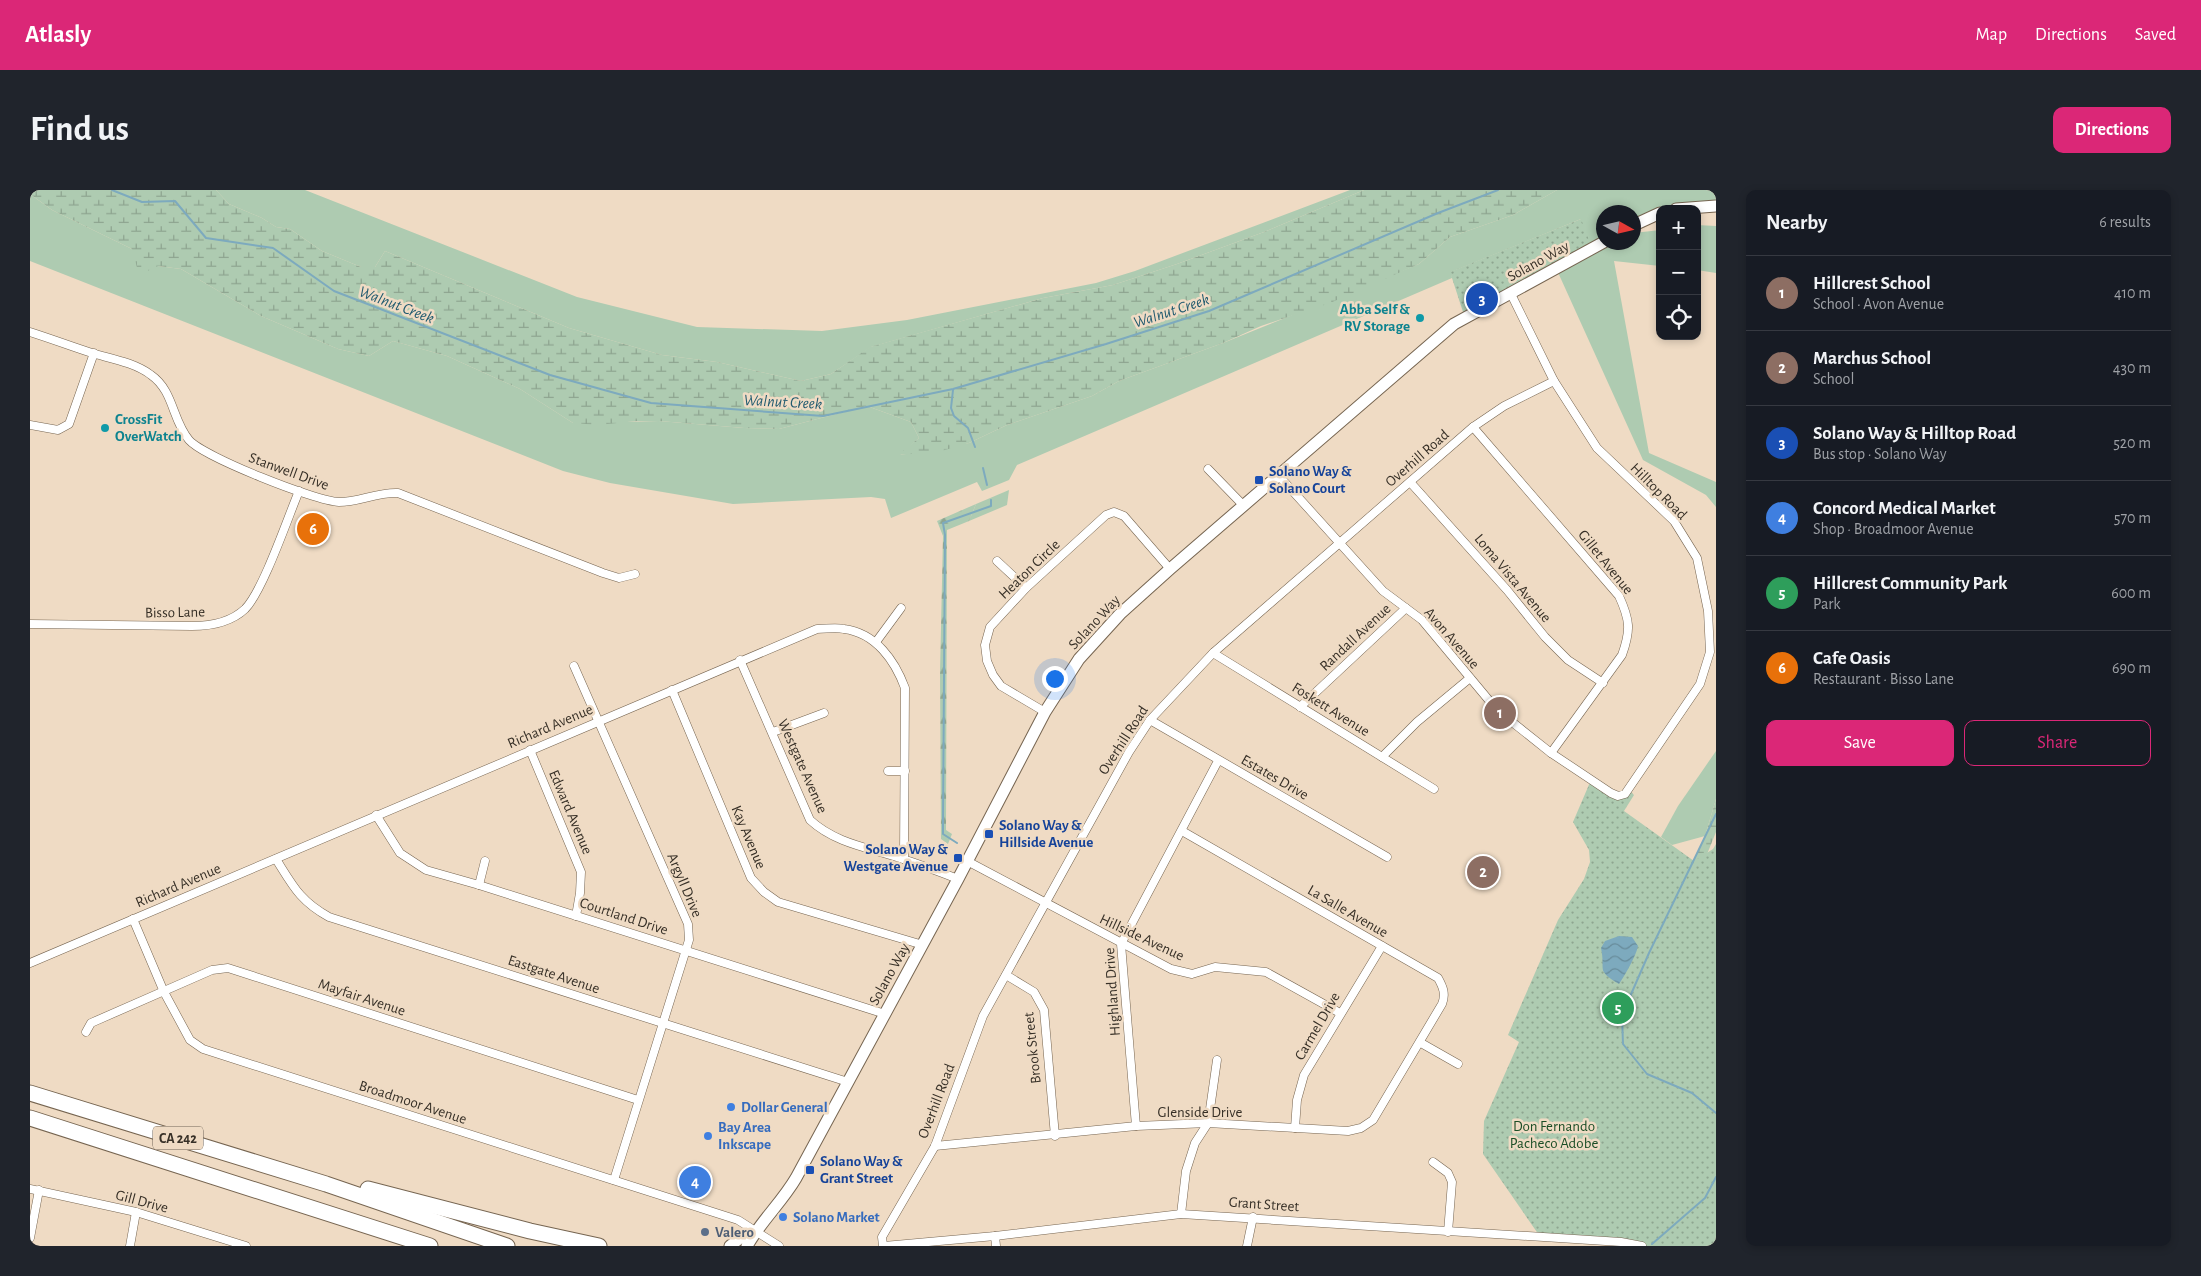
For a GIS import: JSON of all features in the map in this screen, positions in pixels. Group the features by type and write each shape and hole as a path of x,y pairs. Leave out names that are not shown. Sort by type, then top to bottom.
{"highway":[{"name":"CA 242","path":"30,1092 326,1184 508,1246"},
{"name":"CA 242","path":"30,1118 430,1246"},
{"path":"326,1184 339,1180 493,1222 599,1246"},
{"path":"247,1188 259,1197 399,1246"}],"street":[{"path":"1701,207 1716,206"},
{"path":"1641,222 1656,215"},
{"name":"Solano Way","path":"754,1232 788,1193 923,945 1045,712 1079,659 1120,614 1170,569 1454,324 1596,246"},
{"name":"Hilltop Road","path":"1510,294 1554,381 1597,448 1674,521 1696,558 1708,611 1710,652 1700,684 1630,790 1622,795"},
{"name":"Stanwell Drive","path":"30,332 132,365 152,375 168,395 184,432 201,450 299,491 321,499 338,502 382,493 398,493 603,573 619,578 635,574"},
{"path":"30,425 58,430 69,424 94,353"},
{"name":"Overhill Road","path":"884,1246 882,1237 935,1146 983,1016 1129,752 1150,720 1213,653 1473,427 1504,406 1554,381"},
{"name":"Gillet Avenue","path":"1473,427 1619,596 1628,617 1628,638 1622,655 1551,753"},
{"path":"1208,469 1243,505"},
{"name":"Avon Avenue","path":"1279,476 1383,591 1422,620 1497,710 1551,753 1611,794 1622,795"},
{"name":"Loma Vista Avenue","path":"1410,482 1507,590 1545,637 1568,660 1603,683"},
{"name":"Bisso Lane","path":"30,624 209,626 227,621 244,610 256,593 299,491"},
{"name":"Heaton Circle","path":"1045,712 1001,686 992,674 987,661 986,645 990,627 1026,588 1106,515 1114,512 1124,516 1170,569"},
{"path":"998,561 1026,588"},
{"path":"876,642 901,608"},
{"name":"Randall Avenue","path":"1300,707 1406,608"},
{"name":"Richard Avenue","path":"30,963 740,660 817,629 844,628 858,632 876,642 897,667 905,688 904,859"},
{"name":"Foskett Avenue","path":"1213,653 1434,789"},
{"name":"Westgate Avenue","path":"740,660 810,820 822,831 838,839 904,859 958,879"},
{"name":"Argyll Drive","path":"574,666 600,720 688,924 689,940 687,951 662,1023 614,1180"},
{"path":"1382,757 1417,722 1470,678"},
{"name":"Kay Avenue","path":"672,690 751,878 764,892 778,902 923,945"},
{"path":"773,732 824,713"},
{"name":"Estates Drive","path":"1150,720 1387,857"},
{"name":"Edward Avenue","path":"530,750 581,872 576,916"},
{"name":"Highland Drive","path":"1136,1126 1121,944 1218,761"},
{"path":"888,770 905,771"},
{"name":"Courtland Drive","path":"376,815 400,853 426,870 479,885 885,1014"},
{"name":"La Salle Avenue","path":"1182,831 1438,978 1444,988 1445,997 1421,1043"},
{"name":"Eastgate Avenue","path":"276,859 299,896 313,908 329,917 848,1082"},
{"path":"479,885 485,861"},
{"name":"Hillside Avenue","path":"967,861 1171,969 1192,974 1215,967 1266,972 1340,1013"},
{"name":"Broadmoor Avenue","path":"133,919 164,992 190,1040 203,1049 738,1220 754,1232"},
{"name":"Carmel Drive","path":"1295,1128 1297,1100 1304,1076 1340,1013 1382,946"},
{"name":"Mayfair Avenue","path":"86,1032 91,1023 212,970 228,968 638,1100"},
{"name":"Brook Street","path":"1006,974 1034,992 1044,1010 1055,1136"},
{"path":"1421,1043 1458,1064"},
{"name":"Glenside Drive","path":"935,1146 1055,1136 1136,1126 1208,1123 1348,1131 1361,1128 1372,1120 1421,1043"},
{"path":"1181,1214 1186,1171 1195,1143 1208,1123 1217,1060"},
{"path":"1433,1162 1448,1173 1452,1182 1448,1232"},
{"name":"Gill Drive","path":"30,1189 136,1212 222,1242 246,1246"},
{"path":"30,1238 39,1190"},
{"path":"130,1246 136,1212"},
{"name":"Grant Street","path":"884,1246 995,1236 1181,1214 1252,1217 1569,1243 1621,1242 1642,1246"},
{"path":"1247,1246 1252,1217"},
{"path":"730,1246 739,1239 754,1232"},
{"path":"747,1246 754,1232"},
{"path":"754,1232 779,1246"},
{"path":"995,1236 996,1246"}],"green space":[{"path":"30,190 216,190 229,204 262,218 276,227 290,229 322,251 361,267 375,267 385,251 569,328 662,355 717,362 801,381 831,374 870,347 1043,298 1113,285 1264,232 1364,190 1557,190 1513,215 1450,237 1419,264 1330,303 1261,326 1223,343 1119,381 1092,396 1007,425 969,443 938,452 898,455 919,438 911,422 867,406 779,429 659,421 598,425 573,423 520,389 447,356 393,341 369,356 338,349 261,316 181,269 158,266 139,275 132,249 52,210 30,194"},
{"path":"216,190 305,190 577,297 697,327 822,331 907,320 1096,283 1135,271 1350,190 1364,190 1264,232 1177,264 1113,285 1043,298 871,347 831,374 801,381 717,362 662,355 569,328 385,251 375,267 361,267 322,251 290,229 276,227 262,218 229,204"},
{"path":"1557,190 1716,190 1716,206 1656,205 1656,211 1641,221 1641,205 1596,205 1596,250 1641,250 1641,232 1656,230 1656,266 1614,261 1649,453 1716,482 1716,507 1706,495 1643,460 1556,268 1581,219 1451,272 1452,278 1017,465 1009,480 982,491 977,482 891,518 885,499 871,497 733,504 610,483 563,471 30,261 30,194 52,210 132,249 158,266 181,269 261,316 338,349 369,356 393,341 447,356 520,389 573,423 659,421 779,429 867,406 911,422 919,438 900,455 969,443 1007,425 1092,396 1119,381 1223,343 1419,264 1450,237 1513,215"},
{"path":"1581,219 1592,248 1465,318 1450,272"},
{"path":"1701,225 1716,226 1716,273 1701,271"},
{"path":"1009,490 1007,505 969,521 976,504"},
{"path":"976,504 969,521 947,530 946,830 952,834 948,844 941,839 940,673 943,536 937,521"},
{"path":"1716,751 1716,799 1705,836 1672,845 1661,837 1678,806"},
{"name":"Don Fernando Pacheco Adobe","path":"1591,780 1611,793 1629,790 1634,795 1624,811 1694,861 1713,849 1716,844 1716,1246 1642,1246 1541,1238 1483,1154 1484,1121 1519,1042 1508,1035 1558,920 1584,879 1590,862 1589,850 1573,822"},
{"path":"1716,799 1716,832 1699,874 1693,862 1705,836"}],"water":[{"path":"1619,936 1632,937 1638,946 1633,960 1619,984 1604,972 1601,948 1605,941"}],"waterway":[{"name":"Walnut Creek","path":"112,190 142,202 175,201 206,238 273,248 334,291 550,375 651,403 823,416 953,389 1106,344 1209,311 1438,213 1498,190"},
{"path":"953,390 951,408 954,416 968,428 975,447"},
{"path":"983,468 987,485"},
{"path":"957,843 943,834 945,535 943,523 991,506 991,500"},
{"path":"1716,814 1649,953 1622,1015 1623,1044 1647,1074 1692,1093 1716,1113"},
{"path":"1652,1244 1705,1198 1716,1177"}],"place":[{"name":"Solano Way & Hilltop Road","path":"1482,299"},
{"name":"Abba Self & RV Storage","path":"1420,318"},
{"name":"CrossFit OverWatch","path":"105,428"},
{"name":"Solano Way & Solano Court","path":"1259,480"},
{"name":"Cafe Oasis","path":"313,529"},
{"name":"Hillcrest School","path":"1500,713"},
{"name":"Solano Way & Hillside Avenue","path":"989,834"},
{"name":"Solano Way & Westgate Avenue","path":"958,858"},
{"name":"Marchus School","path":"1483,872"},
{"name":"Hillcrest Community Park","path":"1618,1008"},
{"name":"Dollar General","path":"731,1107"},
{"name":"Bay Area Inkscape","path":"708,1136"},
{"name":"Solano Way & Grant Street","path":"810,1170"},
{"name":"Concord Medical Market","path":"695,1182"},
{"name":"Solano Market","path":"783,1217"},
{"name":"Valero","path":"705,1232"}]}
